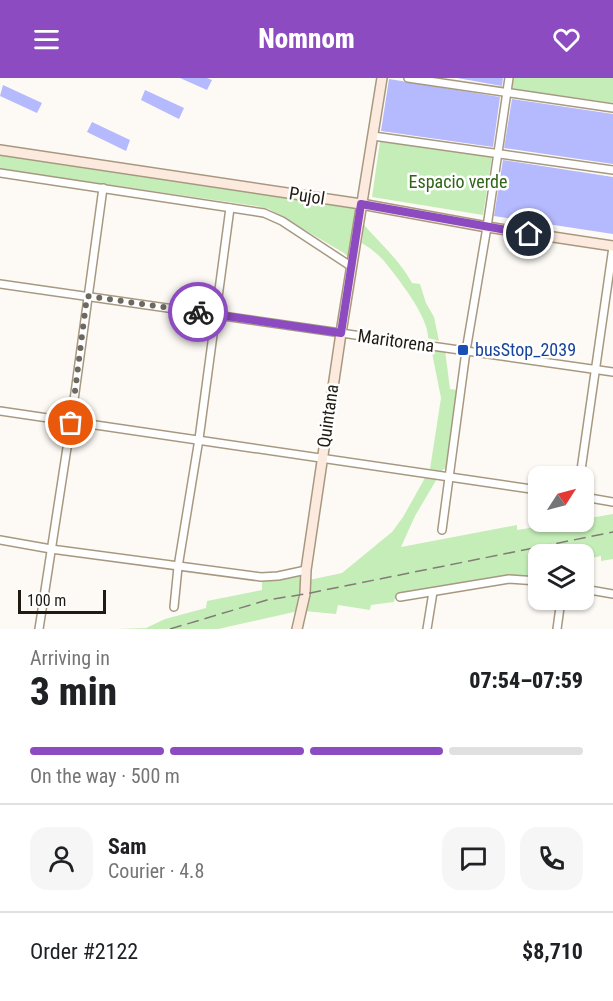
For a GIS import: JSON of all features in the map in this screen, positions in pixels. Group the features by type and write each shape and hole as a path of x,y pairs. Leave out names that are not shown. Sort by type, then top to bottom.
{"main road":[{"name":"Quintana","path":"297,629 305,594 306,570 322,457 382,78"},
{"name":"Pujol","path":"0,150 361,204 487,228 613,247"}],"street":[{"path":"408,78 613,108"},
{"path":"442,530 466,351 509,78"},
{"path":"373,136 613,170"},
{"path":"0,173 264,213 282,220 352,267"},
{"path":"39,629 71,423 103,188"},
{"path":"174,607 230,208"},
{"path":"582,466 613,247"},
{"name":"Maritorena","path":"0,284 613,372"},
{"path":"0,411 528,489"},
{"path":"594,499 613,502"},
{"path":"0,540 261,577 306,570"},
{"path":"400,597 509,579 528,580"},
{"path":"594,591 613,594"},
{"path":"427,629 433,592"},
{"path":"557,629 560,610"}],"green space":[{"path":"514,78 613,78 613,103 512,89"},
{"name":"Espacio verde","path":"380,141 492,157 483,215 372,197"},
{"path":"0,154 356,207 358,210 350,259 344,253 269,209 0,169"},
{"path":"364,225 396,260 412,283 420,284 426,303 434,317 439,341 428,338 423,319 404,287 382,258 362,243"},
{"path":"431,348 445,350 450,389 457,390 446,468 441,471 430,469 441,398"},
{"path":"426,476 438,477 415,516 401,547 517,525 517,530 528,528 528,532 594,532 594,517 613,514 613,559 601,561 601,556 594,557 594,544 528,544 528,580 396,594 394,602 371,605 370,610 338,605 336,614 304,611 309,580 342,573 392,532"},
{"path":"299,576 304,581 299,607 294,612 218,629 117,629 146,628 165,619 206,608 207,601 262,590 262,581"}],"building":[{"path":"180,78 207,78 212,80 207,90"},
{"path":"457,78 503,78 502,86"},
{"path":"389,79 500,97 493,147 381,131"},
{"path":"3,85 42,103 37,113 0,96"},
{"path":"145,90 184,108 179,119 141,100"},
{"path":"512,99 613,114 613,164 504,148"},
{"path":"92,122 130,140 126,151 87,132"},
{"path":"503,160 613,177 613,234 494,216"}],"railway":[{"path":"170,629 267,600 613,532"}],"way so far":[{"path":"71,423 87,296 198,312"}],"place":[{"name":"busStop_2039","path":"463,350"}],"route":[{"path":"198,312 341,333 361,204 529,234"}]}
